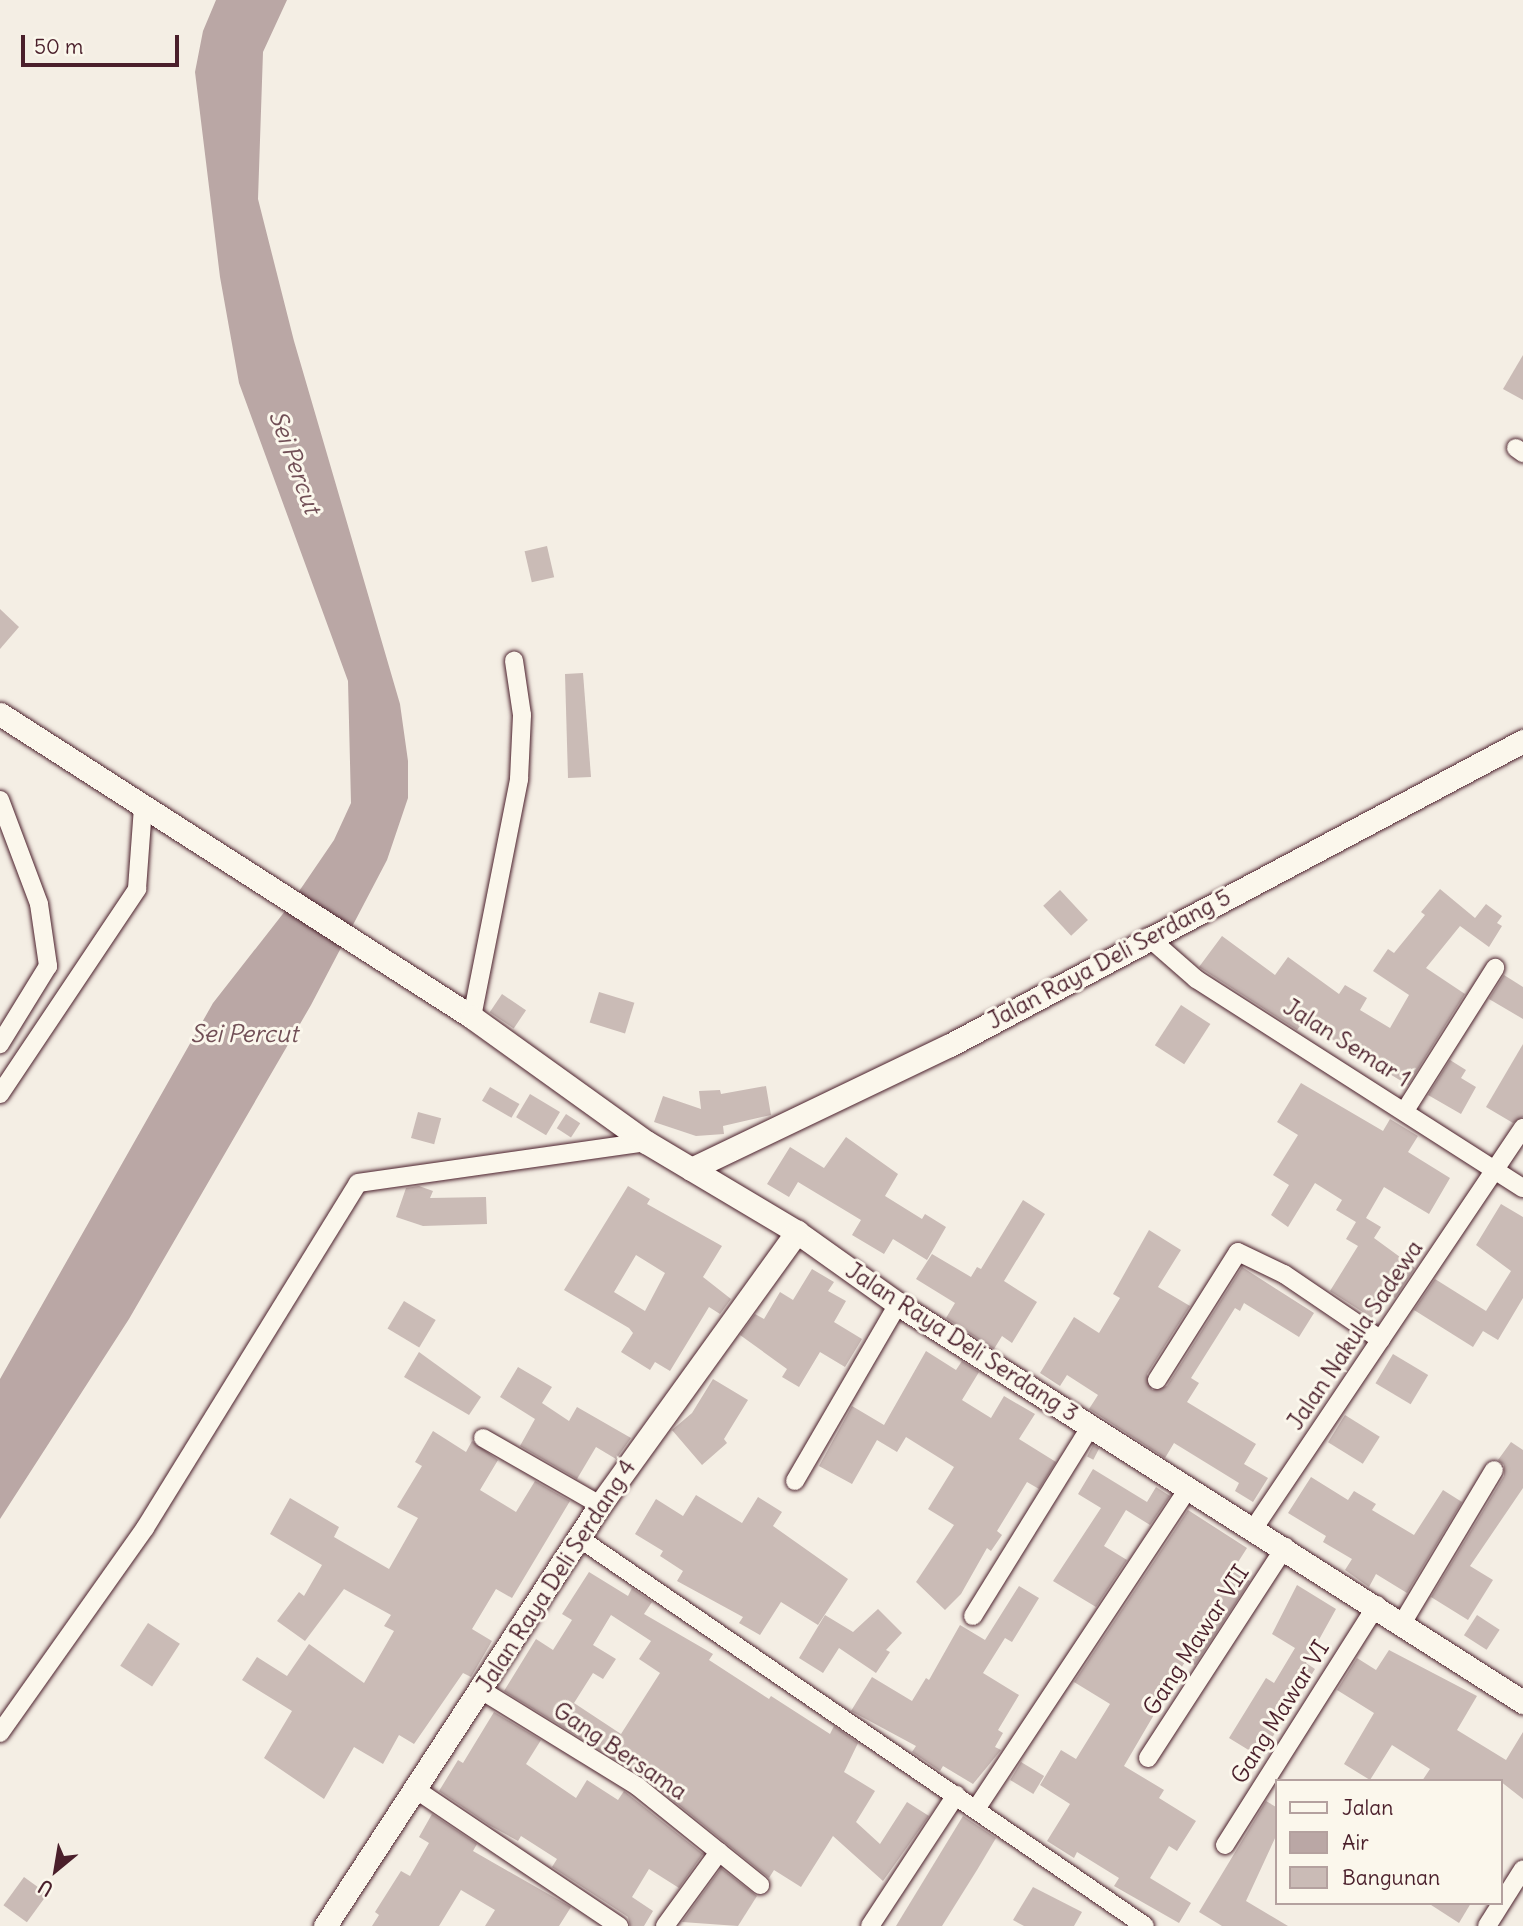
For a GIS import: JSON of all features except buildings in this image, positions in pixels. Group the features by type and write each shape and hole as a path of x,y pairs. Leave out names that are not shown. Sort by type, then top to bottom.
{"street":[{"path":"472,1017 519,779 522,715 514,661"},
{"name":"Jalan Raya Deli Serdang 3","path":"0,714 405,977 472,1017 646,1142 797,1232 898,1304 1377,1605 1523,1702"},
{"name":"Jalan Raya Deli Serdang 5","path":"691,1169 950,1045 1153,943 1523,741"},
{"path":"0,800 39,904 48,966 0,1044"},
{"path":"0,1094 137,889 149,811"},
{"name":"Jalan Semar 1","path":"1153,943 1196,979 1406,1109 1523,1188"},
{"path":"1406,1109 1495,968"},
{"name":"Jalan Nakula Sadewa","path":"1254,1528 1523,1128"},
{"path":"0,1733 145,1528 358,1183 646,1142"},
{"name":"Jalan Raya Deli Serdang 4","path":"329,1925 600,1505 797,1232"},
{"path":"1157,1380 1238,1252 1284,1274 1381,1340"},
{"path":"795,1481 898,1304"},
{"path":"973,1616 1091,1426"},
{"path":"483,1438 600,1505"},
{"path":"1403,1622 1494,1470"},
{"path":"976,1809 1189,1487"},
{"path":"579,1538 1145,1926"},
{"name":"Gang Mawar VII","path":"1148,1758 1285,1547"},
{"name":"Gang Mawar VI","path":"1225,1845 1377,1605"},
{"name":"Gang Bersama","path":"481,1690 637,1786 761,1885"},
{"path":"415,1789 619,1926"},
{"path":"870,1926 957,1795"},
{"path":"665,1926 719,1853"},
{"path":"1502,1902 1523,1869"},
{"path":"1487,1926 1500,1905"}],"water":[{"name":"Sei Percut","path":"216,0 287,0 263,52 258,199 294,341 400,704 408,761 408,798 387,860 311,1005 129,1319 0,1519 0,1379 213,1003 289,906 334,840 351,803 348,681 239,383 220,277 195,72 203,31"}]}
